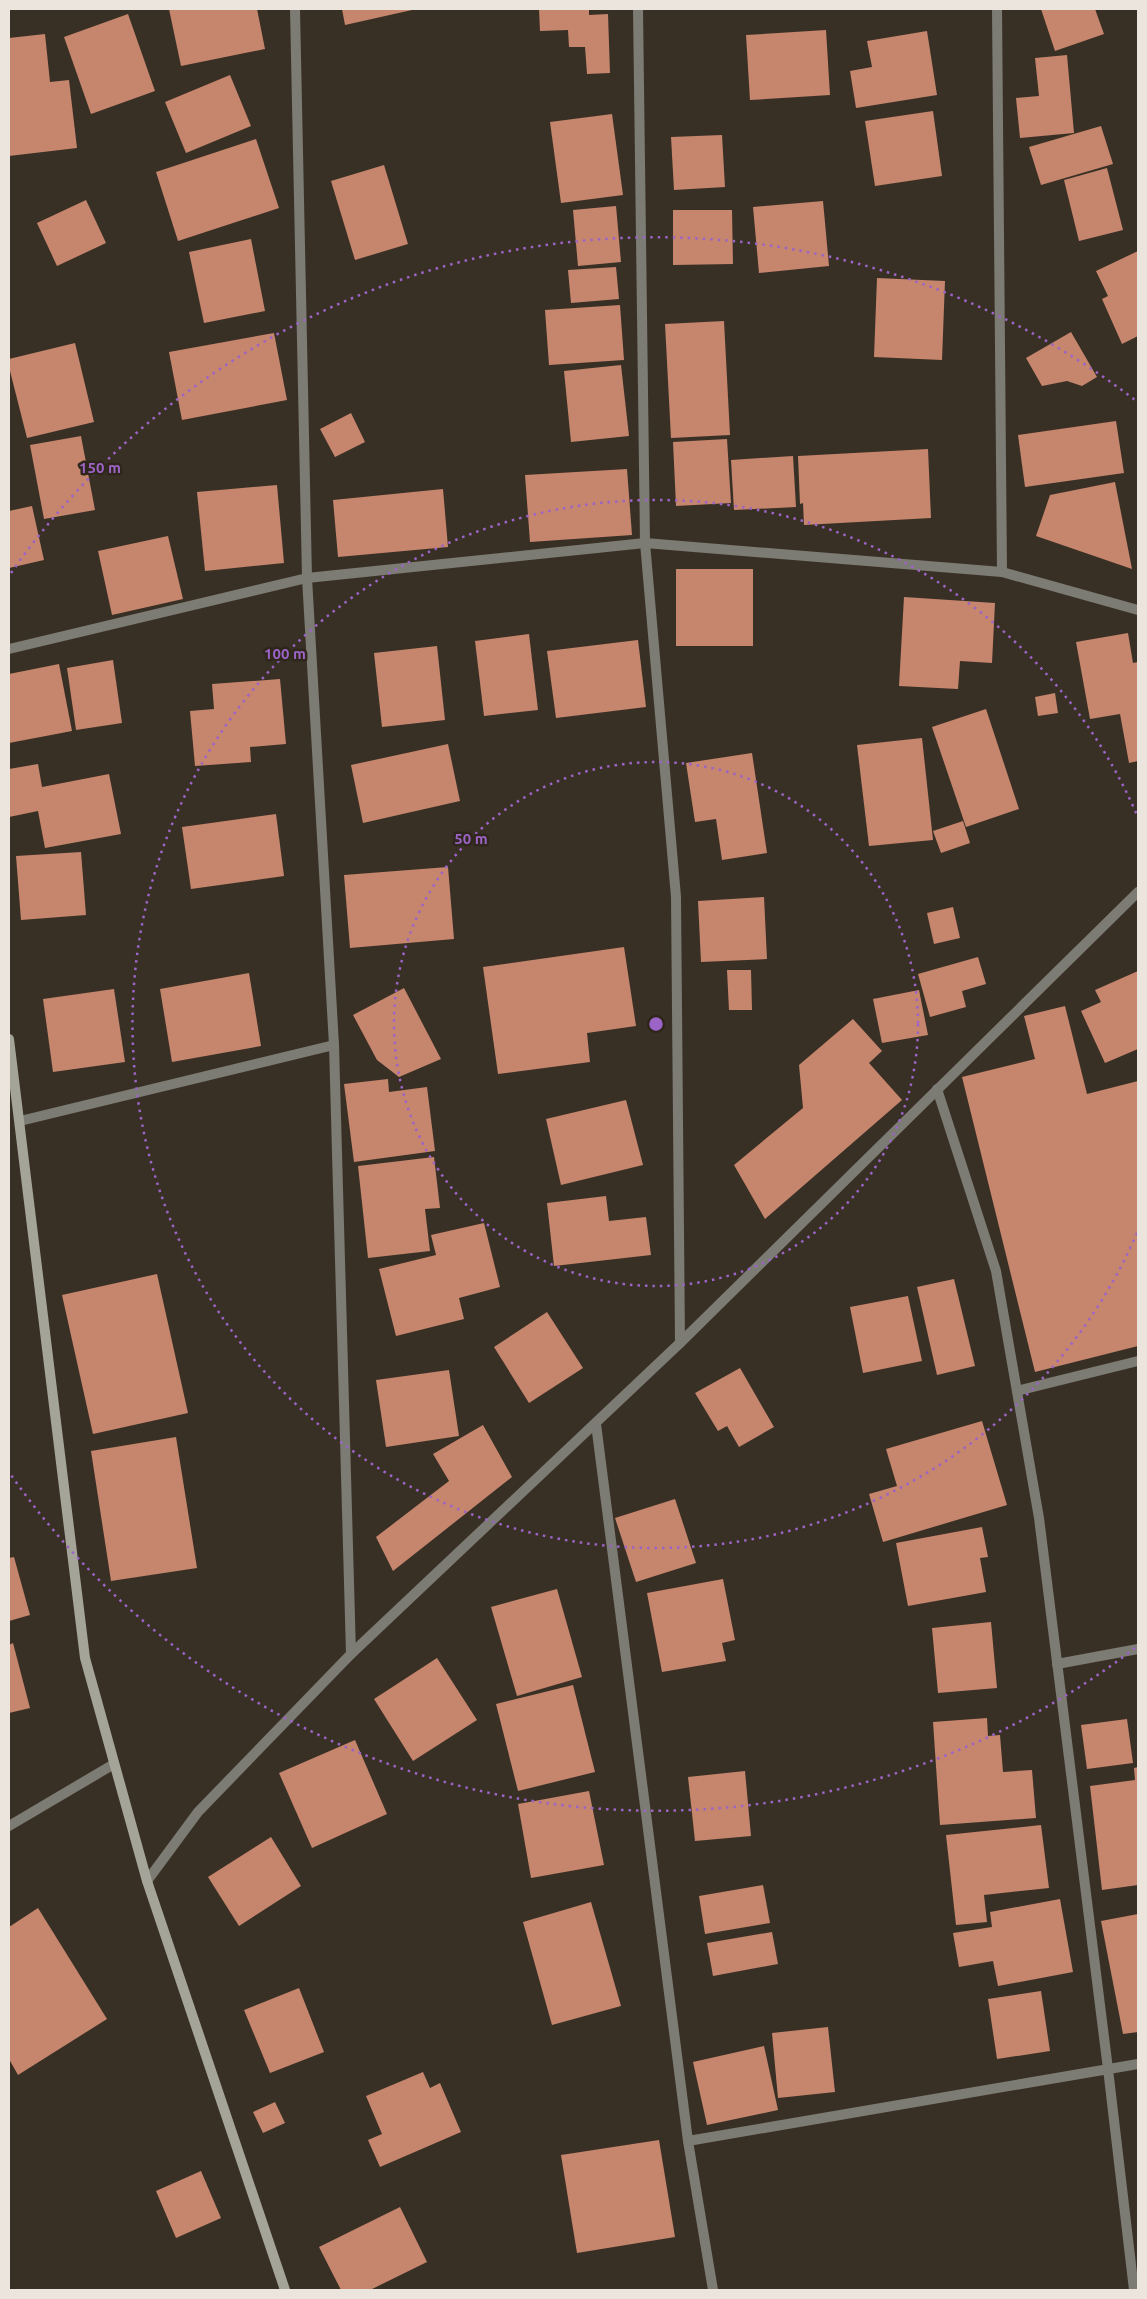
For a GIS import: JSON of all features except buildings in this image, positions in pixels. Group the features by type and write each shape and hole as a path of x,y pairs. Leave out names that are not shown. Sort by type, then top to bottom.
{"street":[{"path":"295,9 306,578 334,1045 351,1654"},
{"path":"638,9 645,543 676,897 680,1343"},
{"path":"997,9 1002,572"},
{"path":"9,649 306,578 645,543 1002,572 1138,610"},
{"path":"147,1881 198,1812 351,1654 680,1343 1138,892"},
{"path":"9,1039 85,1658 147,1881 285,2290"},
{"path":"20,1121 334,1045"},
{"path":"938,1089 996,1271 1038,1518 1134,2290"},
{"path":"1017,1390 1138,1361"},
{"path":"596,1424 688,2141 713,2290"},
{"path":"1057,1664 1138,1649"},
{"path":"9,1826 114,1764"},
{"path":"688,2141 1138,2064"}]}
